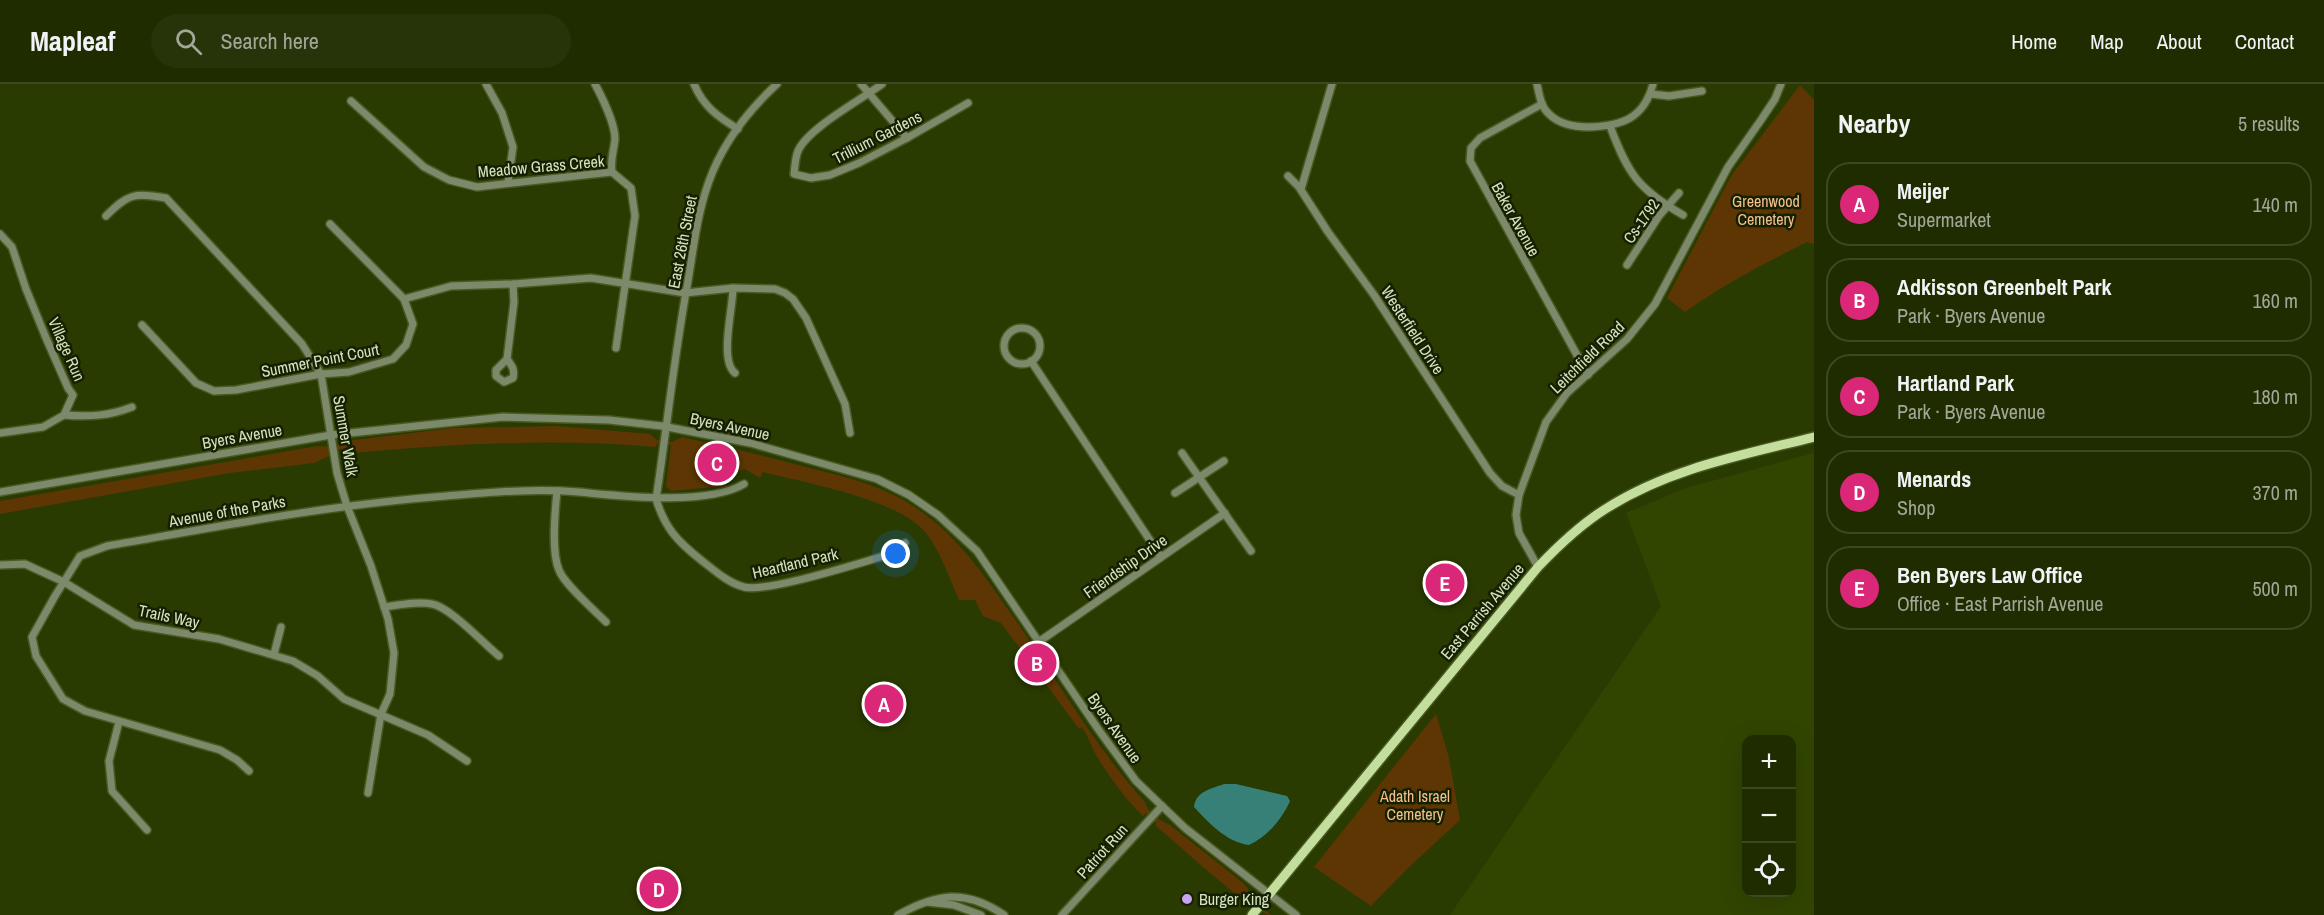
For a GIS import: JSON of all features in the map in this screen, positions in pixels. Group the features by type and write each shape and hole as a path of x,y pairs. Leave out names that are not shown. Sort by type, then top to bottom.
{"main road":[{"name":"East Parrish Avenue","path":"1252,915 1538,567 1560,545 1590,520 1639,490 1694,468 1814,437"}],"street":[{"path":"486,84 502,113 513,147 508,182"},
{"path":"595,84 615,137 610,163 612,172"},
{"path":"694,84 699,98 708,108 738,129"},
{"name":"East 26th Street","path":"667,427 685,293 701,204 713,171 738,129 777,84"},
{"path":"861,84 907,138"},
{"path":"868,94 882,84"},
{"path":"1301,189 1332,84"},
{"path":"1537,84 1542,104 1551,116 1564,123 1580,127 1610,126 1622,123 1637,113 1651,94 1653,84"},
{"name":"Leitchfield Road","path":"1538,567 1519,533 1516,515 1518,495 1545,422 1567,393 1627,339 1655,304 1728,167 1775,99 1781,84"},
{"path":"1651,94 1679,95 1702,91"},
{"name":"Trillium Gardens","path":"868,94 807,138 796,153 794,174 811,178 830,175 907,138 968,103"},
{"name":"Meadow Grass Creek","path":"351,101 424,167 442,176 477,187 612,172 631,188 635,216 616,348"},
{"name":"Baker Avenue","path":"1542,104 1480,138 1471,148 1470,161 1588,375"},
{"path":"1610,126 1632,176 1651,194 1683,215"},
{"name":"Westerfield Drive","path":"1288,176 1301,189 1328,232 1374,295 1490,473 1502,486 1518,495"},
{"name":"Summer Walk","path":"106,216 120,202 139,193 166,198 302,344 321,374 337,473 384,607 394,653 390,694 381,714 368,793"},
{"name":"Cs-1792","path":"1627,266 1679,193"},
{"name":"Summer Point Court","path":"142,325 196,383 214,391 236,390 321,374 349,372 393,359 406,345 413,324 404,299 330,224"},
{"name":"Village Run","path":"0,234 12,247 46,338 73,395 64,415"},
{"path":"404,299 451,286 591,278 685,293 733,288 775,289 793,299 806,318 845,404 850,433"},
{"path":"507,359 514,302 513,284"},
{"path":"733,288 727,355 731,369 735,373"},
{"path":"1016,329 1027,329 1037,336 1040,347 1036,358 1031,361 1020,364 1014,362 1006,354 1004,348 1007,337 1016,329"},
{"path":"1031,361 1161,557"},
{"path":"0,433 43,427 64,415 90,417 132,407"},
{"name":"Byers Avenue","path":"0,492 331,435 502,417 602,420 667,427 750,443 877,478 938,514 977,551 1136,781 1185,828 1296,915"},
{"path":"656,499 667,427"},
{"path":"1182,453 1251,551"},
{"path":"1175,493 1224,461"},
{"name":"Avenue of the Parks","path":"249,771 237,760 220,750 85,711 63,699 36,656 32,637 80,556 100,547 347,506 509,490 557,491 656,499 730,492 744,484"},
{"path":"557,491 554,528 559,572 606,622"},
{"name":"Heartland Park","path":"656,499 663,520 674,535 719,573 742,587 752,589 891,554 905,543"},
{"name":"Friendship Drive","path":"1040,641 1226,513"},
{"name":"Trails Way","path":"0,565 21,563 63,582 134,625 219,639 293,661 318,676 344,699 428,735 467,761"},
{"path":"384,607 435,604 448,612 499,656"},
{"path":"274,654 281,627"},
{"path":"119,722 109,761 112,791 147,830"},
{"name":"Patriot Run","path":"1062,915 1162,806"},
{"path":"898,915 945,896 962,897 991,907 1004,915"},
{"path":"927,902 954,905 981,915"}],"shaded area":[{"path":"1814,453 1814,915 1450,915 1661,606 1626,513 1686,488"}],"green space":[{"name":"Greenwood Cemetery","path":"1800,85 1814,100 1814,244 1807,242 1760,266 1685,312 1667,298 1731,176"},
{"path":"557,426 650,434 657,440 672,442 682,437 856,480 886,491 916,508 950,536 979,570 1019,625 1095,739 1152,813 1242,882 1248,889 1249,897 1271,915 1262,912 1232,891 1155,825 1157,824 1146,813 1143,816 1131,804 1099,760 1082,727 1079,729 1001,623 983,616 975,600 959,600 940,557 926,533 913,521 895,511 850,494 763,472 760,478 745,469 735,473 725,486 671,491 666,486 671,445 657,443 656,447 578,443 499,443 343,454 342,449 329,452 329,456 314,463 230,473 0,514 0,501 318,446 332,446 346,441 453,428"},
{"name":"Adath Israel Cemetery","path":"1436,714 1449,758 1460,820 1371,906 1314,867"}],"water":[{"path":"1224,784 1236,784 1287,796 1290,801 1283,814 1268,832 1249,845 1241,843 1225,836 1194,807 1201,794"}],"place":[{"name":"Hartland Park","path":"717,463"},
{"name":"Ben Byers Law Office","path":"1445,583"},
{"name":"Adkisson Greenbelt Park","path":"1037,663"},
{"name":"Meijer","path":"884,704"},
{"name":"Menards","path":"659,889"},
{"name":"Burger King","path":"1187,899"}]}
